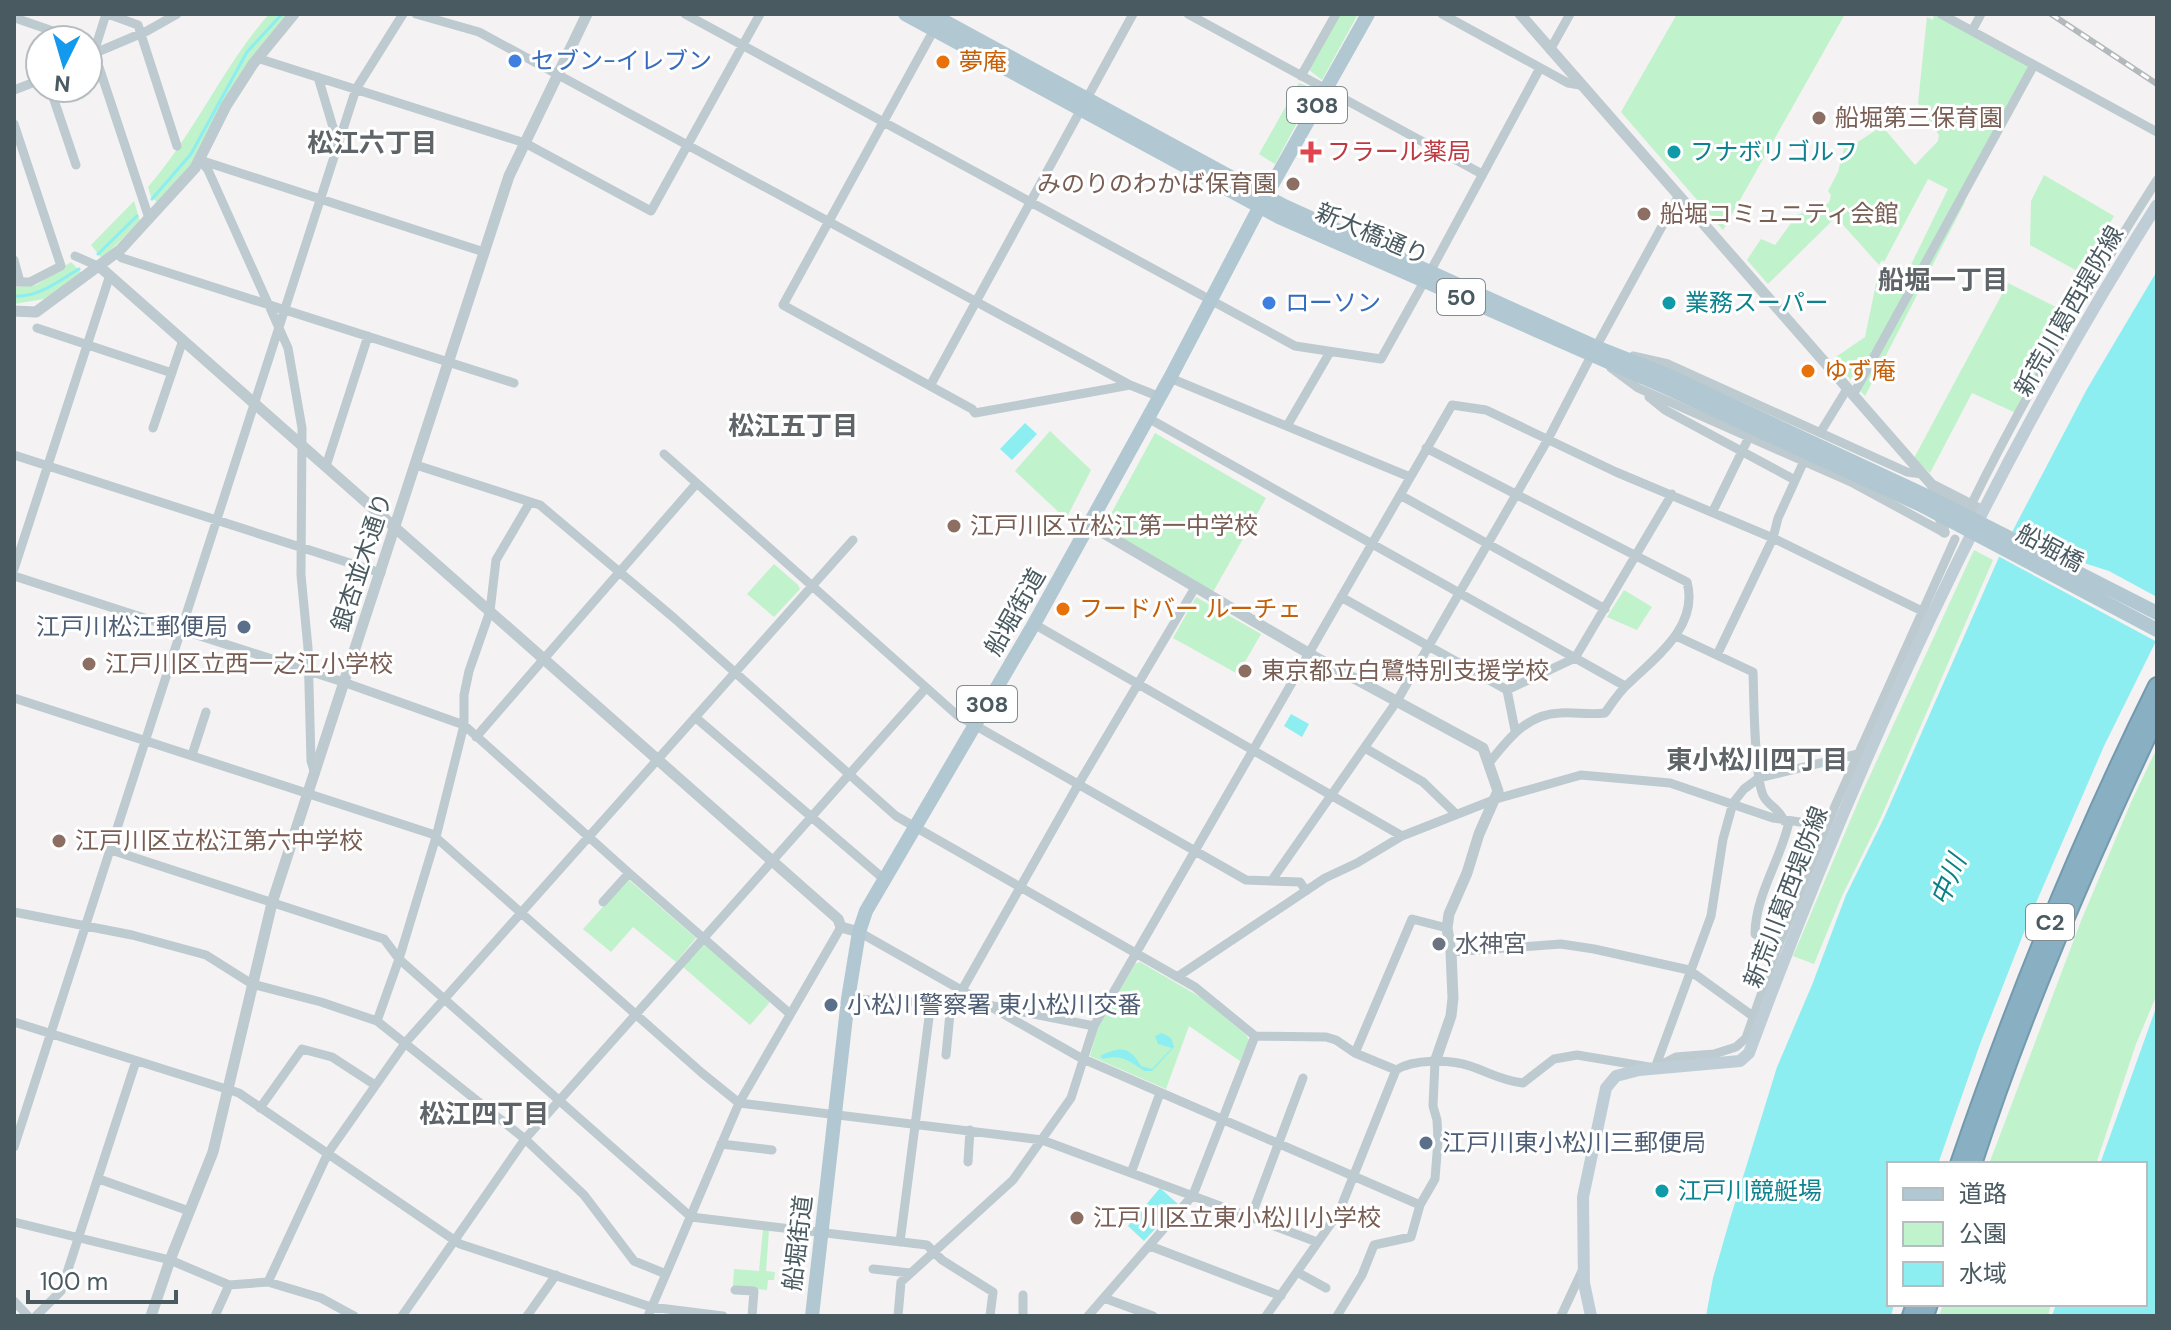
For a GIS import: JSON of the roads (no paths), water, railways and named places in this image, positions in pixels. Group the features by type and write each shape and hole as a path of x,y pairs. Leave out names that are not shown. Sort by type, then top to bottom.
{"highway":[{"name":"C2","path":"1960,1162 2036,955 2116,769 2157,686"},
{"name":"C2","path":"1974,1162 2062,926 2157,716"}],"main road":[{"name":"新大橋通り","path":"905,14 937,19 1083,105 1262,202 1927,496"},
{"name":"船堀街道","path":"812,1316 848,999 859,932 866,911 1090,525 1262,202 1368,14"},
{"name":"新荒川葛西堤防線","path":"1591,1316 1584,1268 1585,1177 1606,1088 1616,1076 1639,1070 1734,1062 1746,1058 1852,782 1955,538 1977,508 2107,284 2157,205"},
{"name":"船堀橋","path":"1927,496 2157,613"},
{"name":"船堀橋","path":"1927,496 2157,630"}],"street":[{"path":"107,14 138,25 177,146"},
{"path":"104,45 141,34 177,14"},
{"path":"14,311 36,312 100,267 149,218 200,160 226,106 257,58 294,14"},
{"path":"14,1147 356,89 403,14"},
{"path":"416,14 479,32 1130,385 1160,397"},
{"name":"銀杏並木通り","path":"151,1316 215,1146 272,903 509,176 587,14"},
{"path":"685,14 1295,346 1381,359 1540,68"},
{"path":"257,58 525,143 651,211 760,14"},
{"path":"930,386 1133,14"},
{"path":"1188,14 1482,174"},
{"path":"1301,76 1336,14"},
{"path":"1442,14 1568,83 1580,85"},
{"path":"1520,14 1922,474 1927,496 1955,538"},
{"path":"1550,50 1570,14"},
{"path":"1941,14 2157,132"},
{"path":"1972,31 1981,14"},
{"path":"14,31 18,17"},
{"path":"937,19 783,305 975,413 1130,385"},
{"path":"1820,433 1850,392 2034,65"},
{"path":"318,77 338,144"},
{"path":"104,85 149,218"},
{"path":"55,104 76,165"},
{"path":"14,124 61,266 30,282 17,282 14,260"},
{"path":"200,160 484,252"},
{"path":"200,160 208,170 288,348 302,428 301,548 311,761 315,774"},
{"path":"1927,496 1977,508 2000,446 2157,180"},
{"path":"1272,880 1397,701 1598,353 1678,197"},
{"path":"116,253 122,258 514,383"},
{"path":"75,256 110,275 838,919 841,927"},
{"path":"14,569 110,275"},
{"path":"37,328 172,373"},
{"path":"326,466 368,336"},
{"path":"153,428 183,340"},
{"path":"1287,426 1330,352"},
{"path":"1598,353 1668,364 1907,472 1922,474"},
{"path":"1598,353 1665,410 1795,480"},
{"path":"1170,378 1410,477"},
{"path":"1638,388 1853,483 1955,538"},
{"path":"898,1316 901,1282 1013,1180 1071,1098 1094,1026 1452,405 1486,410 1547,441 1773,538 1922,611"},
{"path":"1148,418 1625,686"},
{"path":"1713,511 1749,437"},
{"path":"1426,448 1687,582 1690,591 1685,617 1676,636 1658,658 1625,686 1605,713 1551,713 1515,730 1489,763"},
{"path":"664,454 957,715 1246,880 1300,882 1306,891"},
{"path":"14,455 381,573"},
{"path":"1717,655 1773,538 1778,518 1804,461"},
{"path":"416,465 540,505 620,571 896,816 1195,987 1255,1036 1326,1037 1396,1070"},
{"path":"476,737 696,484"},
{"path":"1507,690 1575,658 1672,494"},
{"path":"1400,495 1605,609"},
{"path":"377,1021 436,837 464,725 464,695 469,671 490,611 496,560 530,502"},
{"path":"1090,525 1309,653 1483,748 1498,791 1449,914 1451,1016 1435,1062 1433,1106 1438,1140 1435,1179 1420,1205 1411,1237 1374,1245 1362,1275 1337,1316"},
{"path":"1266,1316 1339,1212 1396,1070 1406,1064 1466,1064 1508,1081 1523,1083 1554,1059 1577,1055 1655,1068 1676,1057 1714,1054 1736,1047 1746,1038 1777,949 1827,826 1852,782 1857,754 1955,538"},
{"path":"268,1282 328,1153 406,1042 853,540"},
{"path":"14,576 346,683 464,725 789,1013"},
{"path":"962,990 1196,586"},
{"path":"1341,597 1507,690 1515,730"},
{"path":"1034,624 1402,836"},
{"path":"1676,636 1753,672 1759,778 1764,798 1781,812 1786,821 1785,837 1755,919 1755,934 1777,949"},
{"path":"402,1316 525,1139 926,688"},
{"path":"14,698 147,737 436,837 739,1103 1042,1140 1317,1242"},
{"path":"192,755 206,712"},
{"path":"695,717 885,880"},
{"path":"1365,748 1423,782 1456,814"},
{"path":"1655,1068 1711,916 1723,839 1733,803 1744,789 1759,778 1857,754"},
{"path":"1177,977 1306,891 1402,836 1496,799 1581,775 1670,783 1786,821 1827,826"},
{"path":"111,850 384,939 399,959 691,1217 927,1245 942,1260 993,1292 990,1316"},
{"path":"603,902 629,873"},
{"path":"14,912 87,925 206,955 252,984 377,1021 525,1139 584,1195 634,1261 666,1274"},
{"path":"1355,1053 1412,919 1447,928"},
{"path":"841,927 859,932 1084,1060 1420,1205"},
{"path":"650,1312 739,1103 841,927"},
{"path":"1451,952 1561,944 1689,970 1754,1017"},
{"path":"848,999 988,1005 1094,1026"},
{"path":"900,1242 931,1002"},
{"path":"946,1055 951,1003"},
{"path":"14,1022 239,1093 456,1242 556,1275 650,1312 723,1316"},
{"path":"1088,1316 1193,1195 1255,1036"},
{"path":"260,1108 302,1049 332,1057 375,1085"},
{"path":"36,1316 61,1291 136,1061"},
{"path":"1251,1217 1303,1078"},
{"path":"1131,1173 1160,1093"},
{"path":"968,1162 970,1130"},
{"path":"721,1144 772,1150"},
{"path":"99,1179 189,1211"},
{"path":"14,1222 170,1260 229,1285 268,1282 321,1298 354,1316"},
{"path":"1150,1246 1281,1296"},
{"path":"1561,1316 1584,1268"},
{"path":"873,1269 910,1273"},
{"path":"1297,1272 1326,1288"},
{"path":"527,1316 556,1275"},
{"path":"215,1316 229,1285"},
{"path":"735,1290 754,1291 752,1316"},
{"path":"1023,1295 1024,1315"},
{"path":"1104,1298 1153,1316"},
{"path":"14,1301 28,1316"}],"water":[{"name":"中川","path":"2157,271 2157,639 2104,746 2032,912 1980,1044 1939,1162 1887,1162 1887,1306 1894,1306 1891,1316 1706,1316 1713,1278 1777,1067 1846,895 1884,818 1999,557 2087,389"},
{"path":"1025,423 1037,434 1012,460 1000,449"},
{"path":"1291,714 1309,724 1302,737 1284,726"},
{"path":"2157,1005 2157,1316 2052,1316 2055,1306 2147,1306 2147,1162 2101,1162"},
{"path":"1162,1033 1171,1038 1174,1047 1152,1071 1144,1071 1120,1058 1103,1059 1100,1056 1119,1049 1128,1051 1141,1066 1152,1069 1172,1048 1158,1044 1155,1036"},
{"path":"1160,1188 1178,1204 1144,1241 1128,1226"}],"waterway":[{"path":"152,199 191,154 247,52 282,14"},
{"path":"98,254 137,216"},
{"path":"14,296 40,292 79,269"}],"railway":[{"path":"2051,14 2157,84"}],"place":[{"name":"セブン-イレブン","path":"515,61"},
{"name":"夢庵","path":"943,62"},
{"name":"船堀第三保育園","path":"1819,118"},
{"name":"フラール薬局","path":"1311,152"},
{"name":"フナボリゴルフ","path":"1674,152"},
{"name":"みのりのわかば保育園","path":"1293,184"},
{"name":"船堀コミュニティ会館","path":"1644,214"},
{"name":"ローソン","path":"1269,303"},
{"name":"業務スーパー","path":"1669,303"},
{"name":"ゆず庵","path":"1808,371"},
{"name":"江戸川区立松江第一中学校","path":"954,526"},
{"name":"フードバー ルーチェ","path":"1063,609"},
{"name":"江戸川松江郵便局","path":"244,627"},
{"name":"江戸川区立西一之江小学校","path":"89,664"},
{"name":"東京都立白鷺特別支援学校","path":"1245,671"},
{"name":"江戸川区立松江第六中学校","path":"59,841"},
{"name":"水神宮","path":"1439,944"},
{"name":"小松川警察署 東小松川交番","path":"831,1005"},
{"name":"江戸川東小松川三郵便局","path":"1426,1143"},
{"name":"江戸川競艇場","path":"1662,1191"},
{"name":"江戸川区立東小松川小学校","path":"1077,1218"}],"district":[{"name":"松江六丁目","path":"372,143"},
{"name":"船堀一丁目","path":"1943,280"},
{"name":"松江五丁目","path":"793,426"},
{"name":"東小松川四丁目","path":"1757,760"},
{"name":"松江四丁目","path":"484,1114"}]}
